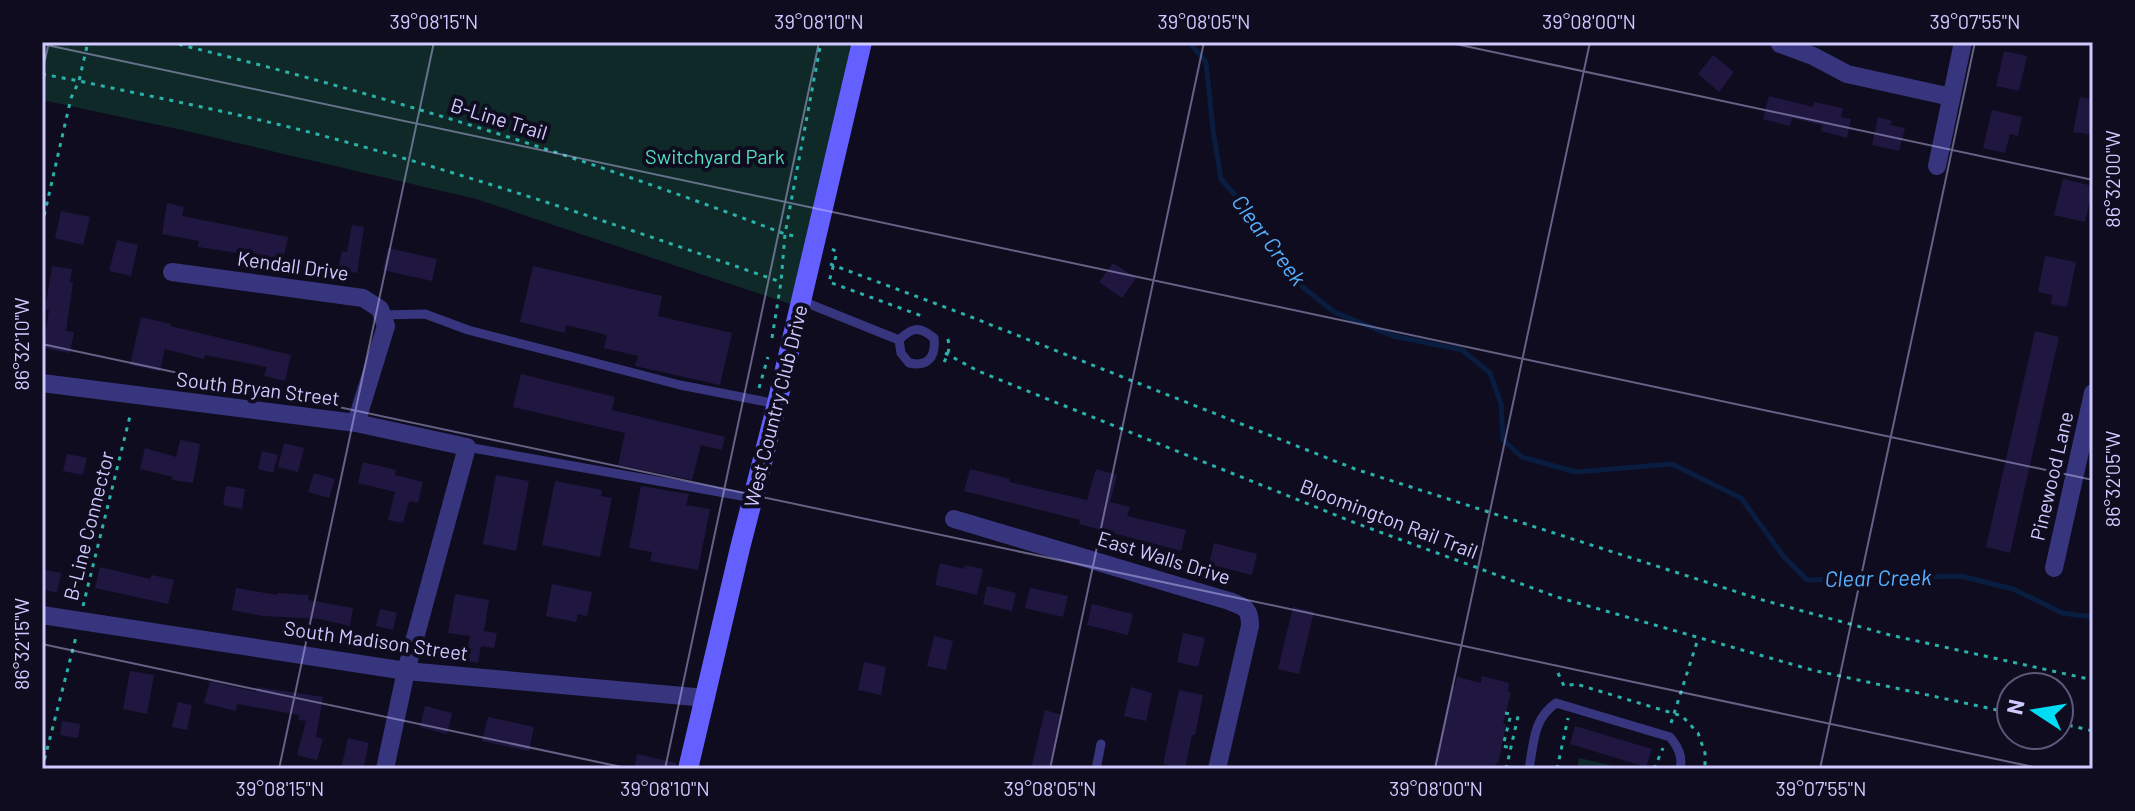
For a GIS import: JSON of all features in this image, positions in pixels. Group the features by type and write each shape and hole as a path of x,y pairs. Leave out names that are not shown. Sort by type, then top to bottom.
{"main road":[{"name":"West Country Club Drive","path":"688,769 862,42"}],"street":[{"path":"1937,166 1963,42"},
{"path":"1780,44 1813,56 1847,74 1951,97"},
{"name":"Kendall Drive","path":"172,272 363,298 380,309 382,315"},
{"path":"356,423 386,326 382,315"},
{"name":"South Bryan Street","path":"42,383 356,423 467,447"},
{"name":"Pinewood Lane","path":"2054,568 2087,448 2093,393"},
{"path":"385,769 406,671 467,447"},
{"name":"East Walls Drive","path":"954,519 1089,557 1246,609 1250,614 1250,626 1217,769"},
{"name":"South Madison Street","path":"42,615 406,671 706,698"}],"lane":[{"path":"802,301 899,340"},
{"path":"382,315 425,314 468,330 680,385 777,404"},
{"path":"916,329 934,338 935,349 929,361 919,365 909,363 901,353 899,340 908,331 916,329"},
{"path":"467,447 753,498"},
{"path":"1529,769 1538,720 1556,703 1670,737 1678,747 1682,760 1680,769"},
{"path":"1096,769 1101,744"}],"path":[{"path":"42,225 71,98 79,81 88,42"},
{"name":"B-Line Trail","path":"169,42 413,107 683,195 785,234 833,264 1355,469 1759,599 1890,635 2093,680"},
{"path":"42,74 304,131 453,173 781,282"},
{"path":"837,252 829,282 932,320"},
{"name":"Bloomington Rail Trail","path":"943,329 948,339 949,354 978,371 1358,524 1557,597 1812,670 1995,710"},
{"name":"B-Line Connector","path":"42,769 135,396"},
{"path":"1670,727 1698,638"},
{"path":"1558,673 1564,686 1576,684 1675,714 1688,721 1698,733 1705,753 1705,769"},
{"path":"1506,769 1519,712"},
{"path":"1505,713 1511,714 1503,746 1511,748"},
{"path":"1557,769 1568,717"},
{"path":"1654,769 1663,748"}],"green space":[{"name":"Switchyard Park","path":"42,42 857,42 805,309 476,199 42,100"},
{"path":"1579,758 1627,769 1577,769"}],"building":[{"path":"2004,51 2027,56 2019,91 1996,86"},
{"path":"1713,55 1734,72 1719,92 1698,74"},
{"path":"1769,96 1813,107 1814,102 1843,108 1841,117 1851,119 1847,138 1821,131 1822,125 1792,118 1790,126 1763,119"},
{"path":"2080,97 2093,99 2093,135 2073,132"},
{"path":"1992,110 2022,117 2018,136 2010,134 2005,153 1983,148"},
{"path":"1878,117 1892,121 1890,125 1905,128 1899,151 1872,145"},
{"path":"2063,179 2093,186 2085,222 2054,215"},
{"path":"167,203 184,207 182,216 288,237 283,260 198,247 199,241 162,234"},
{"path":"61,211 90,217 83,245 55,238"},
{"path":"352,225 364,227 357,273 338,270 342,251 347,252"},
{"path":"117,240 138,245 131,276 109,271"},
{"path":"388,248 437,259 432,281 383,270"},
{"path":"2045,256 2076,262 2067,307 2051,304 2052,295 2038,292"},
{"path":"1113,263 1136,278 1122,298 1099,282"},
{"path":"52,266 72,269 66,331 74,332 70,353 43,348"},
{"path":"533,266 662,296 658,316 732,333 720,385 635,366 638,356 604,348 607,335 566,325 565,333 520,322"},
{"path":"141,317 291,355 285,381 264,376 267,367 205,355 204,359 165,349 160,371 130,365"},
{"path":"2035,331 2059,337 2010,553 1986,547"},
{"path":"521,374 615,397 612,410 725,437 722,450 701,445 692,480 618,465 625,433 513,407"},
{"path":"180,440 200,444 193,483 172,480 173,477 140,469 145,448 176,457"},
{"path":"284,443 304,448 298,472 278,467"},
{"path":"262,451 278,455 273,473 258,469"},
{"path":"67,454 87,458 83,475 63,471"},
{"path":"363,462 396,470 395,475 423,482 418,503 409,501 403,523 388,520 395,492 358,483"},
{"path":"970,469 1010,479 1009,482 1087,500 1096,469 1117,475 1110,502 1130,507 1127,516 1186,530 1181,551 1079,524 1080,520 964,491"},
{"path":"314,473 335,479 329,498 308,492"},
{"path":"496,475 529,481 516,551 483,544"},
{"path":"555,481 602,490 601,496 612,498 600,557 542,545"},
{"path":"226,486 245,489 242,509 223,505"},
{"path":"641,486 689,494 686,505 710,509 698,570 650,561 652,552 629,548"},
{"path":"1214,543 1257,554 1252,575 1209,564"},
{"path":"940,563 964,569 965,565 983,569 977,595 935,585"},
{"path":"100,567 150,579 152,575 174,580 168,604 95,588"},
{"path":"42,569 61,573 57,593 42,589"},
{"path":"552,584 592,592 587,616 578,614 576,622 546,616"},
{"path":"987,586 1016,593 1012,611 983,604"},
{"path":"236,588 277,595 309,595 308,600 353,608 350,626 320,619 263,616 232,610"},
{"path":"1030,588 1068,596 1063,617 1025,608"},
{"path":"455,594 489,600 484,631 497,633 494,648 481,646 478,663 466,661 470,636 448,633"},
{"path":"1092,604 1133,614 1128,635 1087,625"},
{"path":"1293,607 1314,612 1299,674 1278,669"},
{"path":"380,609 397,613 393,630 376,626"},
{"path":"1183,633 1205,638 1198,667 1177,662"},
{"path":"934,636 953,641 946,670 927,666"},
{"path":"864,662 886,667 881,695 858,690"},
{"path":"130,671 154,675 147,714 123,709"},
{"path":"1482,676 1509,683 1508,691 1511,692 1498,764 1494,769 1433,769 1452,685 1455,686 1457,677 1481,683"},
{"path":"210,681 256,692 257,687 323,697 316,737 323,739 317,760 297,755 306,721 298,720 299,715 237,704 236,711 204,703"},
{"path":"1131,687 1152,693 1146,721 1124,716"},
{"path":"1179,690 1203,695 1185,769 1163,764"},
{"path":"178,702 192,705 187,730 172,727"},
{"path":"425,706 452,713 447,734 420,727"},
{"path":"1045,710 1062,715 1049,769 1031,769"},
{"path":"488,717 534,727 529,751 482,741"},
{"path":"62,721 80,724 78,738 60,735"},
{"path":"1575,726 1652,749 1646,767 1570,744"},
{"path":"348,738 369,743 363,769 341,769"},
{"path":"637,754 676,763 675,769 634,769"}],"waterway":[{"name":"Clear Creek","path":"1189,42 1206,62 1221,179 1267,232 1299,284 1334,312 1393,336 1462,350 1490,373 1501,404 1503,440 1522,457 1576,472 1672,464 1741,498 1784,557 1807,580 1961,576 2013,589 2062,613 2093,617"}]}
